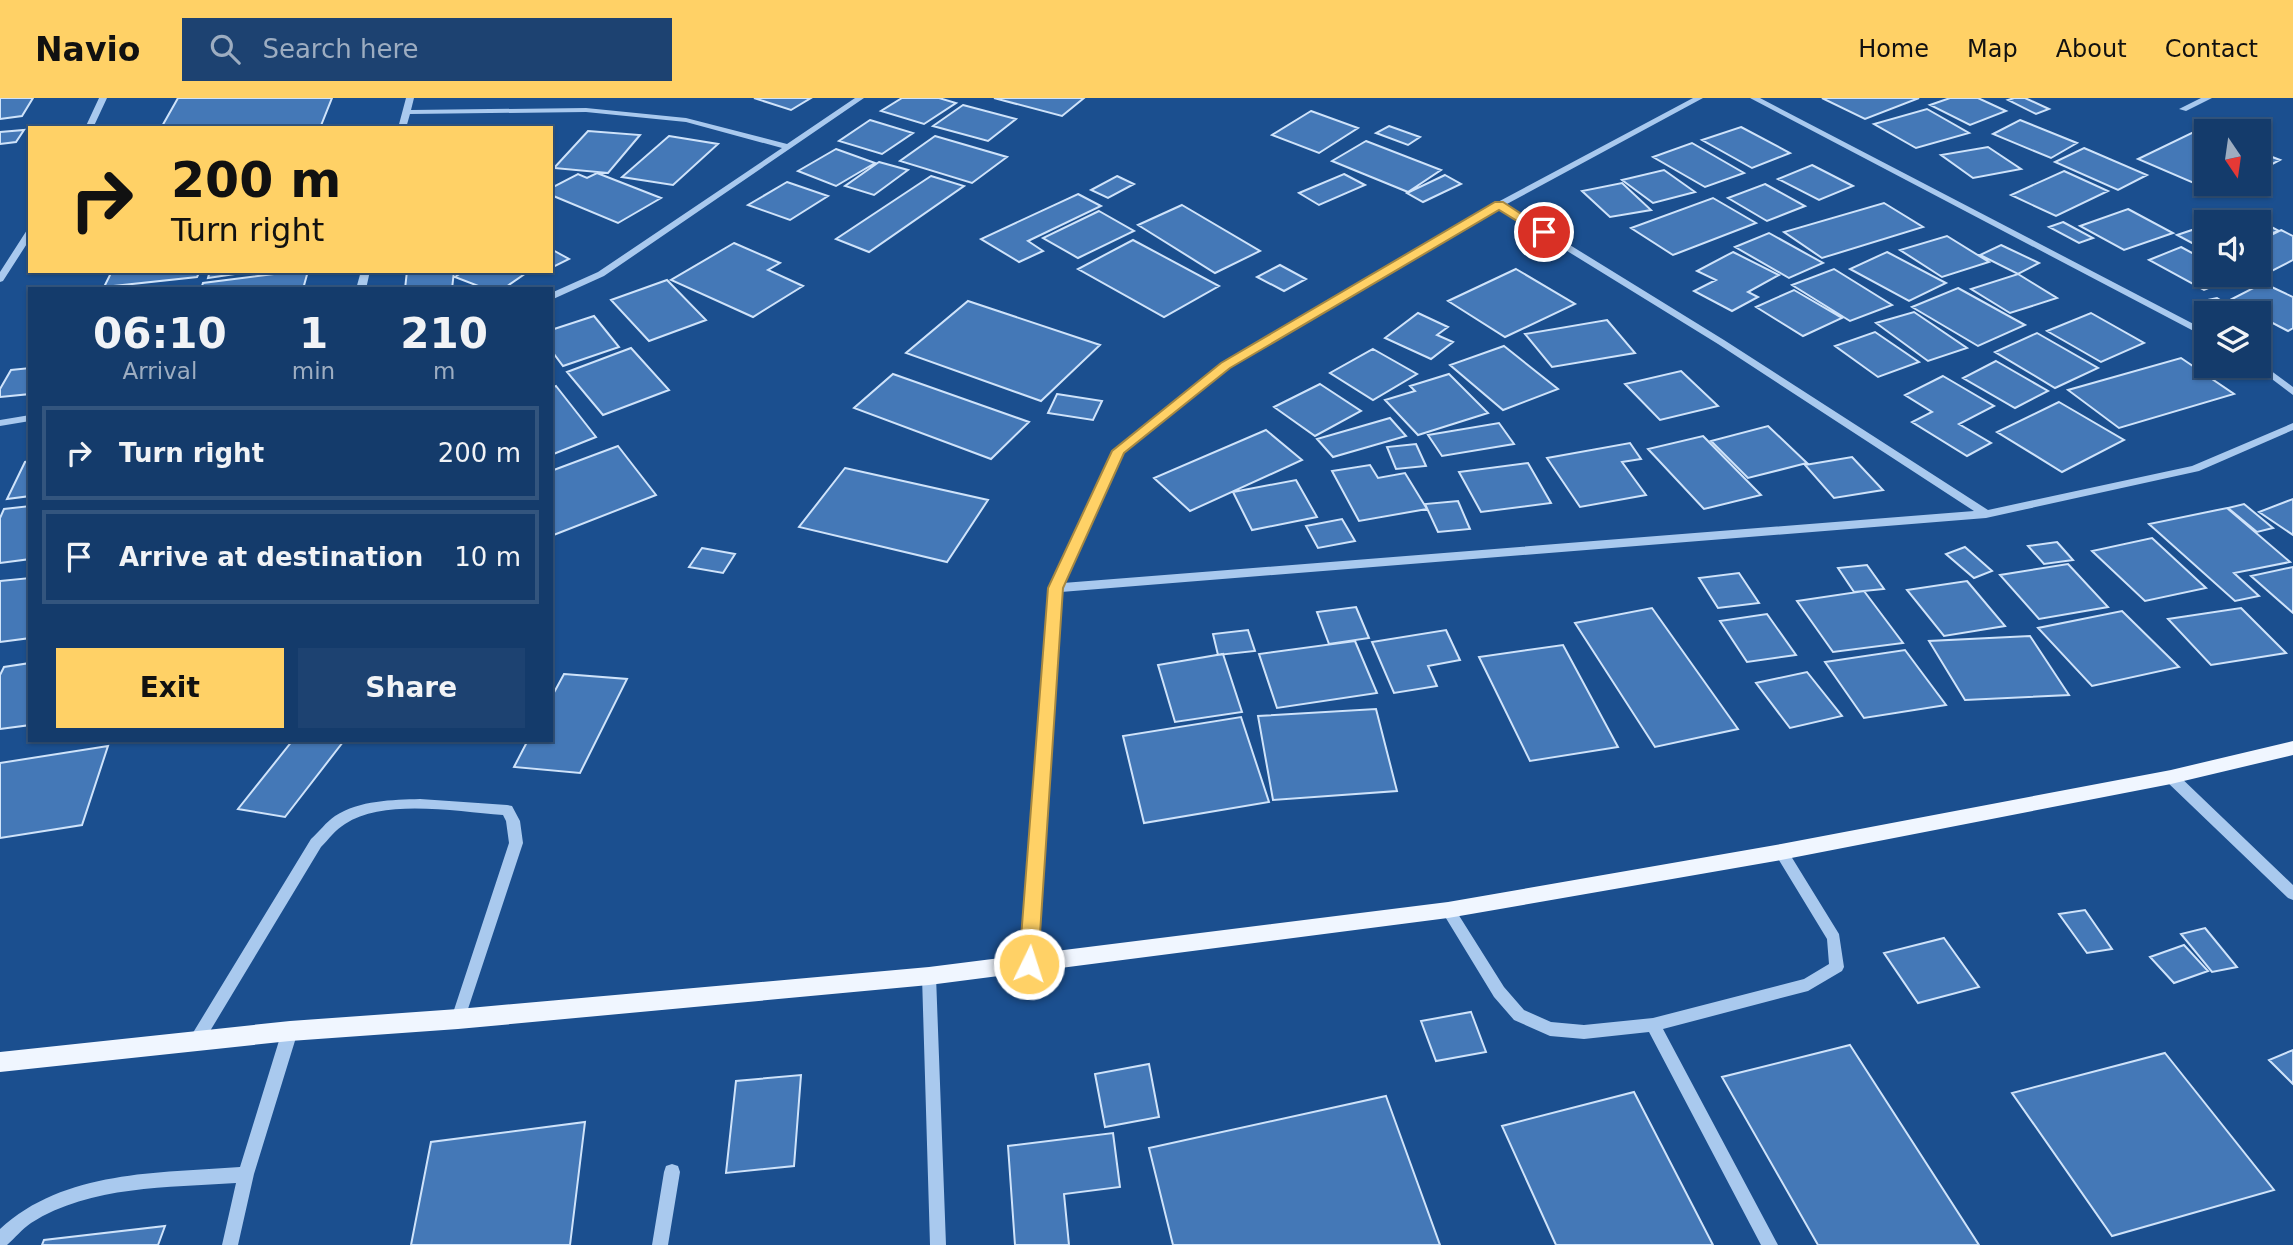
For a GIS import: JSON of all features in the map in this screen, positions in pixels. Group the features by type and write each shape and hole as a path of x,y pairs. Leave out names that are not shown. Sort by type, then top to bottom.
{"main road":[{"path":"0,1062 290,1031 458,1019 929,976 1448,910 1780,852 2171,777 2293,748"}],"street":[{"path":"90,126 103,98"},
{"path":"402,126 410,98"},
{"path":"553,296 601,274 860,98"},
{"path":"1674,98 1687,104"},
{"path":"1029,964 1055,588 1118,451 1226,366 1499,205 1699,98"},
{"path":"1754,98 2194,328"},
{"path":"2183,109 2208,98"},
{"path":"406,112 586,110 687,120 789,147"},
{"path":"1499,205 1721,342 1986,514"},
{"path":"0,279 28,235"},
{"path":"2271,376 2293,393"},
{"path":"0,423 28,418"},
{"path":"1055,588 1986,514 2195,469 2293,426"},
{"path":"2171,777 2293,894"},
{"path":"196,1041 316,843 340,820 367,809 390,805 507,810 513,821 516,843 458,1019"},
{"path":"1448,910 1499,992 1519,1015 1550,1029 1584,1032 1653,1025 1808,985 1837,967 1834,938 1780,852"},
{"path":"929,976 938,1245"},
{"path":"1653,1025 1770,1245"},
{"path":"230,1245 246,1174 290,1031"},
{"path":"660,1245 672,1172"},
{"path":"0,1240 25,1216 72,1196 111,1187 246,1174"}],"building":[{"path":"0,98 33,98 22,116 0,119"},
{"path":"178,98 332,98 321,126 162,126"},
{"path":"754,98 811,98 791,110"},
{"path":"902,98 939,98 956,103 924,124 881,111"},
{"path":"994,98 1084,98 1062,116"},
{"path":"1822,98 1919,98 1865,119"},
{"path":"1950,98 1978,98 2006,111 1970,125 1930,105"},
{"path":"2025,98 2049,109 2036,114 2008,100"},
{"path":"963,105 1016,119 988,141 933,126"},
{"path":"1927,109 1969,133 1916,148 1874,124"},
{"path":"1311,111 1358,128 1319,153 1272,135"},
{"path":"870,120 913,133 882,154 839,141"},
{"path":"2020,120 2077,143 2051,158 1993,134"},
{"path":"1389,126 1420,137 1408,145 1376,133"},
{"path":"1741,127 1790,153 1752,168 1702,140"},
{"path":"24,130 16,142 0,144 0,132"},
{"path":"588,131 640,135 608,173 554,168"},
{"path":"2194,132 2194,183 2138,159"},
{"path":"669,136 718,144 673,185 622,177"},
{"path":"935,136 1007,157 972,183 900,161"},
{"path":"1366,141 1441,170 1408,192 1332,161"},
{"path":"1692,143 1744,173 1705,187 1653,157"},
{"path":"1988,147 2021,169 1973,178 1941,155"},
{"path":"2084,148 2147,175 2118,190 2055,162"},
{"path":"836,149 875,163 836,186 798,171"},
{"path":"879,162 908,170 874,195 845,186"},
{"path":"1812,165 1853,186 1819,200 1778,179"},
{"path":"1664,170 1695,192 1653,203 1622,180"},
{"path":"2064,171 2108,191 2056,216 2011,195"},
{"path":"597,173 661,198 618,223 553,196 553,187 578,174 587,178"},
{"path":"1344,174 1365,185 1319,205 1299,193"},
{"path":"1445,175 1461,184 1423,202 1407,193"},
{"path":"931,176 964,186 869,252 836,239"},
{"path":"1117,176 1134,184 1108,198 1091,190"},
{"path":"787,182 828,196 790,220 748,205"},
{"path":"1622,183 1651,210 1610,217 1582,191"},
{"path":"1765,184 1805,206 1767,221 1728,198"},
{"path":"1078,194 1101,206 1028,241 1043,251 1019,262 981,239"},
{"path":"1713,198 1756,223 1673,255 1631,228"},
{"path":"1884,203 1923,227 1822,258 1784,232"},
{"path":"1182,205 1260,251 1215,273 1138,225"},
{"path":"2128,209 2173,233 2124,250 2080,226"},
{"path":"1099,211 1134,231 1078,258 1043,238"},
{"path":"2063,222 2093,238 2079,243 2049,227"},
{"path":"2194,229 2194,244 2177,235"},
{"path":"2281,230 2293,236 2293,260 2271,271 2271,235"},
{"path":"1769,233 1823,263 1789,278 1735,247"},
{"path":"1947,236 1989,262 1942,277 1900,250"},
{"path":"1133,240 1219,286 1164,317 1078,269"},
{"path":"734,243 780,263 768,270 803,286 753,317 671,280"},
{"path":"2001,245 2039,263 2018,274 1980,255"},
{"path":"2181,247 2194,254 2194,285 2149,260"},
{"path":"553,250 569,259 553,267"},
{"path":"1733,252 1779,275 1748,292 1758,297 1732,311 1694,291 1716,280 1697,271"},
{"path":"1887,252 1946,283 1909,301 1850,269"},
{"path":"1280,265 1306,279 1284,291 1257,277"},
{"path":"1516,269 1575,304 1505,337 1448,301"},
{"path":"1834,269 1892,305 1850,321 1792,285"},
{"path":"111,273 199,273 197,277 104,287"},
{"path":"209,273 242,273 208,278"},
{"path":"282,273 307,273 304,287 202,287 203,283"},
{"path":"407,273 454,273 452,287 405,287"},
{"path":"461,273 526,273 506,287 481,287 455,277"},
{"path":"2018,274 2057,298 2010,313 1971,289"},
{"path":"667,280 706,320 649,341 611,300"},
{"path":"2255,287 2271,287 2293,297 2293,328 2288,331 2271,322 2271,301 2228,301"},
{"path":"1958,288 2025,325 1978,346 1912,307"},
{"path":"1794,290 1842,318 1803,336 1756,307"},
{"path":"968,301 1100,345 1041,401 906,353"},
{"path":"1914,312 1967,348 1928,361 1876,323"},
{"path":"1418,313 1448,327 1437,335 1453,342 1431,359 1385,338"},
{"path":"2091,313 2144,343 2101,362 2047,331"},
{"path":"594,316 619,347 563,366 553,353 553,329"},
{"path":"1607,320 1635,353 1552,367 1525,334"},
{"path":"1875,332 1919,362 1878,377 1835,346"},
{"path":"2037,333 2098,368 2055,388 1995,352"},
{"path":"1504,346 1558,389 1503,410 1450,365"},
{"path":"631,348 669,390 603,415 567,372"},
{"path":"1373,349 1417,374 1373,400 1330,373"},
{"path":"2181,358 2194,367 2194,378 2210,378 2234,394 2119,428 2068,390"},
{"path":"1996,361 2048,391 2015,408 1963,378"},
{"path":"28,368 28,394 0,397 0,389 11,370"},
{"path":"1681,371 1718,406 1660,420 1625,384"},
{"path":"893,374 1029,422 991,459 854,408"},
{"path":"1449,374 1488,413 1418,435 1385,400 1415,391 1410,386"},
{"path":"1943,376 1994,406 1959,424 1991,443 1967,456 1912,422 1932,412 1905,395"},
{"path":"1320,384 1361,411 1315,436 1274,407"},
{"path":"556,386 596,437 553,454 553,387"},
{"path":"1057,394 1102,401 1093,420 1048,413"},
{"path":"2059,402 2124,440 2062,472 1997,432"},
{"path":"1390,418 1406,436 1333,457 1317,439"},
{"path":"1499,423 1514,444 1442,456 1428,435"},
{"path":"1768,426 1807,463 1748,478 1711,441"},
{"path":"1266,430 1302,460 1190,511 1154,478"},
{"path":"1703,436 1761,495 1704,509 1648,449"},
{"path":"1630,443 1641,459 1622,462 1646,495 1580,507 1547,458"},
{"path":"1416,444 1426,466 1396,469 1387,447"},
{"path":"618,446 656,495 553,535 553,470"},
{"path":"1852,457 1883,490 1834,498 1805,465"},
{"path":"28,461 28,496 7,499 25,462"},
{"path":"1528,463 1551,503 1481,512 1459,472"},
{"path":"1370,465 1378,478 1405,473 1427,509 1359,521 1332,471"},
{"path":"845,468 988,500 947,562 799,527"},
{"path":"1296,480 1317,517 1252,530 1233,492"},
{"path":"2293,499 2293,535 2259,512"},
{"path":"1458,501 1470,529 1438,532 1425,504"},
{"path":"2244,504 2273,528 2257,532 2228,508"},
{"path":"28,506 28,559 0,563 0,518 4,509"},
{"path":"2227,508 2290,562 2234,573 2259,596 2235,601 2149,524"},
{"path":"1342,519 1355,541 1318,548 1306,526"},
{"path":"2152,538 2206,588 2145,601 2092,551"},
{"path":"2057,542 2073,560 2044,564 2028,546"},
{"path":"1965,547 1992,571 1974,578 1946,554"},
{"path":"702,548 735,554 723,573 689,567"},
{"path":"2068,564 2108,607 2039,619 2000,575"},
{"path":"1867,565 1884,589 1854,592 1838,568"},
{"path":"2293,567 2293,613 2251,576"},
{"path":"1739,573 1759,603 1718,608 1699,578"},
{"path":"28,578 28,638 0,642 0,581"},
{"path":"1967,581 2005,626 1944,636 1907,590"},
{"path":"1864,591 1903,643 1833,652 1797,601"},
{"path":"1356,607 1369,638 1329,644 1317,612"},
{"path":"1652,608 1738,729 1655,747 1575,623"},
{"path":"2241,608 2286,653 2211,665 2168,619"},
{"path":"2122,611 2179,667 2092,686 2038,628"},
{"path":"1767,614 1796,655 1747,662 1720,621"},
{"path":"1248,630 1255,651 1218,655 1213,634"},
{"path":"1446,630 1460,660 1428,666 1437,686 1394,693 1372,642"},
{"path":"2030,636 2069,695 1965,700 1929,641"},
{"path":"1355,641 1377,693 1277,708 1259,654"},
{"path":"1563,645 1618,747 1530,761 1479,657"},
{"path":"1905,650 1946,705 1864,718 1825,662"},
{"path":"1223,654 1242,712 1175,722 1158,665"},
{"path":"28,663 28,725 0,729 0,675 4,667"},
{"path":"1807,672 1842,716 1790,728 1756,683"},
{"path":"564,674 627,679 580,773 514,767 527,742 553,742 553,694"},
{"path":"1376,709 1397,791 1273,800 1258,716"},
{"path":"1241,717 1269,802 1144,823 1123,736"},
{"path":"291,742 343,742 285,817 238,809"},
{"path":"108,746 82,825 0,838 0,763"},
{"path":"2085,910 2112,949 2087,953 2059,914"},
{"path":"2205,928 2237,967 2212,972 2181,934"},
{"path":"1944,938 1979,987 1918,1003 1884,953"},
{"path":"2184,945 2208,971 2174,983 2150,957"},
{"path":"1471,1012 1486,1052 1436,1061 1421,1021"},
{"path":"1850,1045 1979,1245 1818,1245 1722,1077"},
{"path":"2293,1050 2293,1084 2269,1060"},
{"path":"2165,1053 2274,1190 2112,1236 2012,1093"},
{"path":"1149,1064 1159,1117 1105,1127 1095,1074"},
{"path":"801,1075 794,1166 726,1173 736,1081"},
{"path":"1634,1092 1713,1245 1556,1245 1502,1126"},
{"path":"1386,1096 1440,1245 1173,1245 1149,1148"},
{"path":"585,1122 570,1245 411,1245 431,1142"},
{"path":"1113,1133 1120,1187 1064,1194 1069,1245 1015,1245 1008,1146"},
{"path":"165,1226 158,1245 42,1245 44,1240"}],"route":[{"path":"1029,964 1055,588 1118,451 1226,366 1499,205 1544,232"}]}
